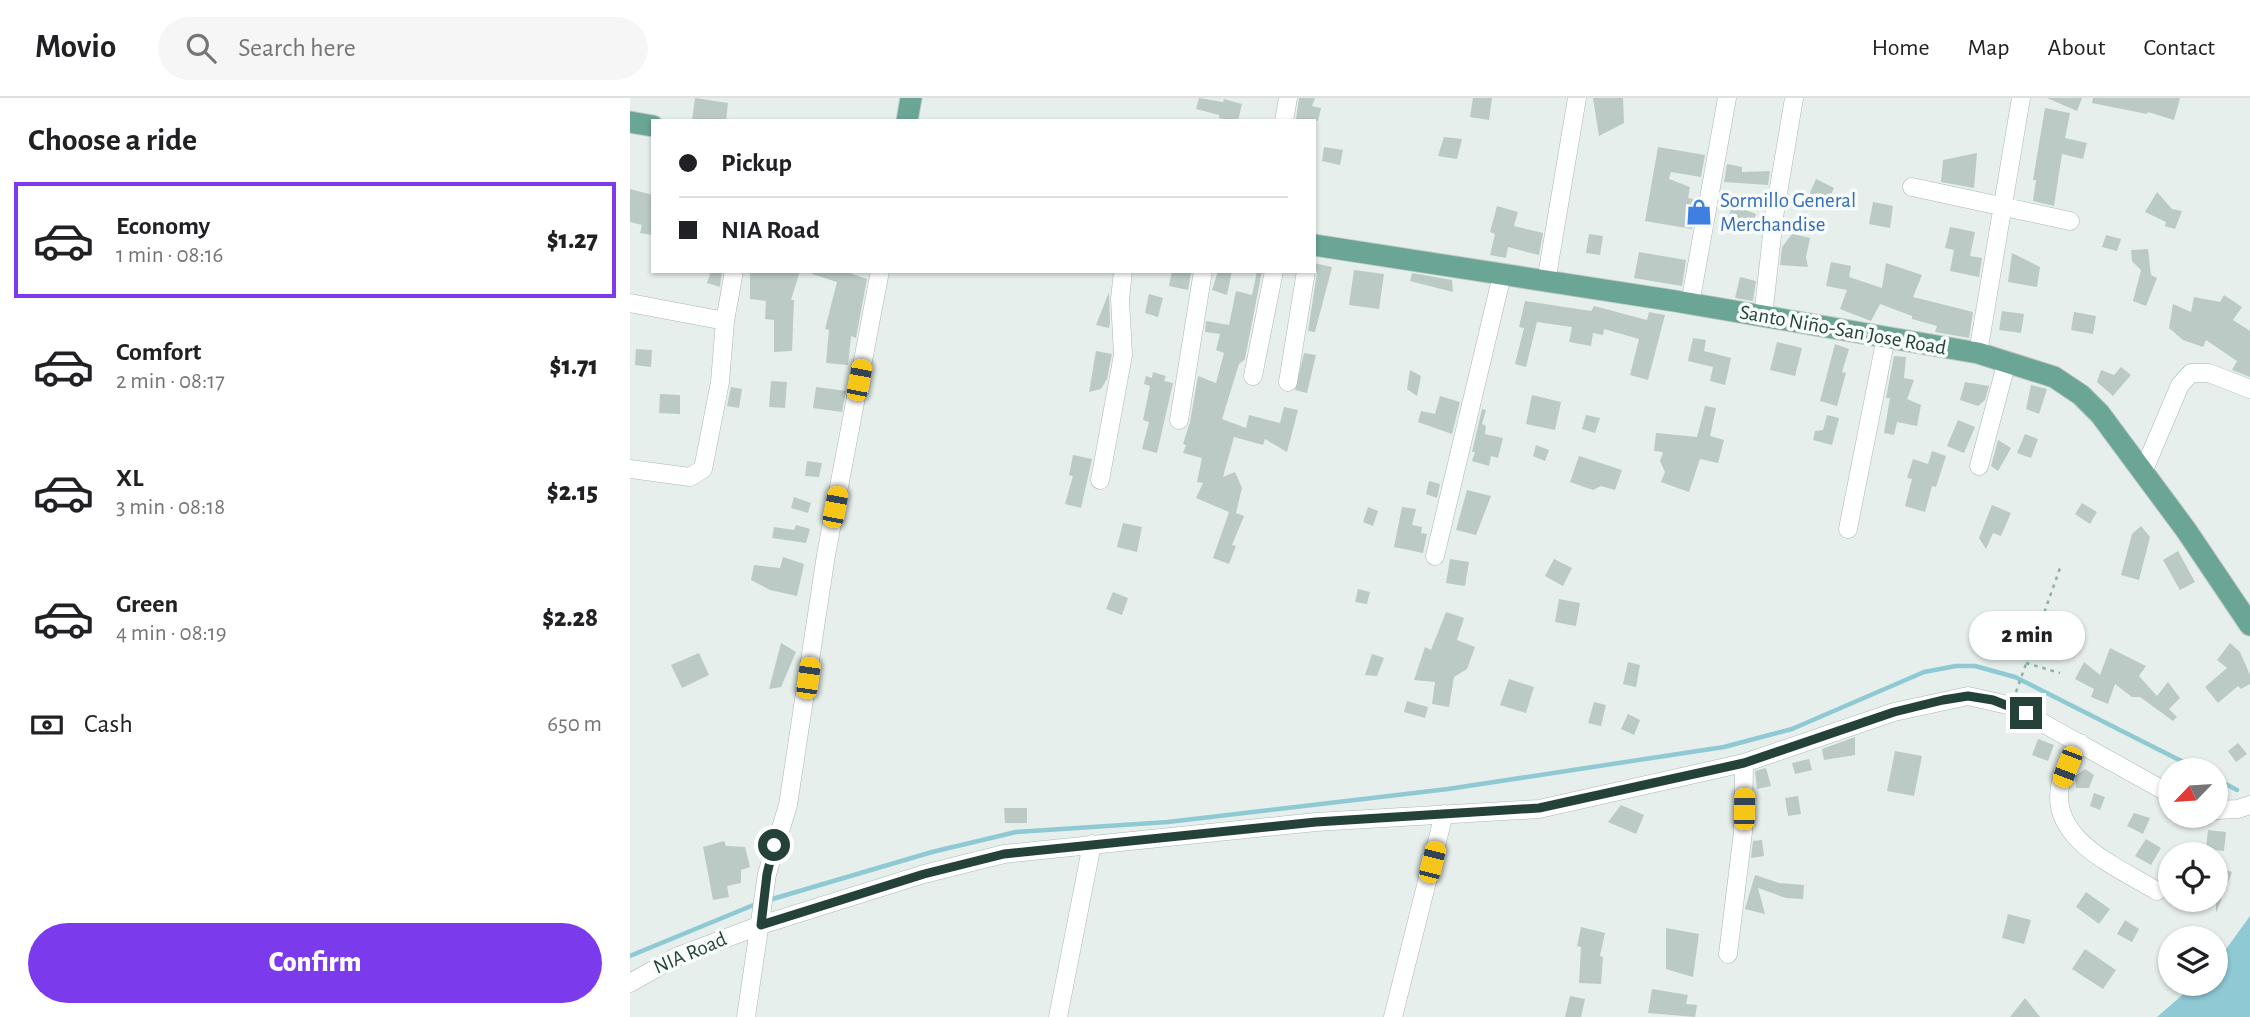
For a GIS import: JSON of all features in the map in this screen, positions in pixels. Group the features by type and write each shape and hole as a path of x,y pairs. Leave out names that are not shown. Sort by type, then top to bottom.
{"main road":[{"path":"907,119 911,98"},
{"path":"630,122 651,126"},
{"name":"Santo Niño-San Jose Road","path":"1316,245 1690,304 1978,353 2054,377 2081,394 2143,472 2250,625"}],"street":[{"path":"1284,119 1288,98"},
{"path":"1546,282 1577,98"},
{"path":"1690,304 1727,98"},
{"path":"1763,317 1774,217 1794,98"},
{"path":"1978,353 2021,98"},
{"path":"1912,187 2004,204 2070,220"},
{"path":"630,469 690,477 703,469 720,382 725,321 734,273"},
{"path":"746,1017 770,859 788,805 826,555 880,273"},
{"path":"1100,480 1123,355 1120,290 1123,273"},
{"path":"1179,420 1203,273"},
{"path":"1254,376 1274,273"},
{"path":"1288,382 1306,273"},
{"path":"1435,556 1502,275"},
{"path":"630,303 725,321"},
{"path":"1848,529 1886,337"},
{"path":"1979,466 2007,361"},
{"path":"2143,472 2180,385 2191,373 2209,373 2250,389"},
{"name":"NIA Road","path":"630,983 676,957 761,925 972,861 1036,849 1316,822 1539,808 1744,763 1894,712 1968,696 2012,706 2158,787"},
{"path":"2080,743 2061,783 2059,806 2067,826 2082,845 2157,891"},
{"path":"1728,954 1743,832 1744,763"},
{"path":"2228,809 2250,805"},
{"path":"1393,1017 1444,814"},
{"path":"1058,1017 1092,844"}],"path":[{"path":"2019,685 2060,568"},
{"path":"2026,663 2060,673"}],"water":[{"path":"2250,916 2250,1017 2157,1017 2181,996 2228,996 2228,946"}],"building":[{"path":"695,98 728,103 726,119 692,119"},
{"path":"1199,98 1223,102 1224,99 1242,104 1238,119 1219,118 1219,115 1196,109"},
{"path":"1299,98 1315,98 1312,106 1321,108 1318,121 1296,119"},
{"path":"1473,98 1492,98 1489,120 1470,117"},
{"path":"1593,98 1623,98 1624,123 1599,136"},
{"path":"2047,98 2082,98 2077,111"},
{"path":"2093,98 2180,98 2174,120 2148,112 2147,114 2092,103"},
{"path":"2045,108 2070,113 2065,138 2087,143 2083,159 2062,154 2054,206 2033,201 2036,180 2033,180"},
{"path":"1444,137 1462,139 1457,159 1438,156"},
{"path":"1324,147 1343,150 1340,165 1322,161"},
{"path":"1658,147 1705,155 1701,177 1671,172 1669,179 1690,187 1688,198 1697,200 1692,229 1645,221"},
{"path":"1977,153 1974,188 1941,182 1943,160"},
{"path":"1727,164 1742,167 1742,172 1770,171 1768,185 1724,182"},
{"path":"1816,179 1834,188 1826,206 1808,197"},
{"path":"630,189 651,194 651,235 640,233 642,225 630,222"},
{"path":"2157,192 2172,209 2182,211 2175,229 2165,226 2166,222 2145,212"},
{"path":"1873,202 1893,206 1890,228 1869,224"},
{"path":"1733,205 1756,214 1748,235 1725,225"},
{"path":"1497,206 1518,212 1514,226 1543,233 1539,255 1508,247 1506,258 1490,255 1495,234 1490,232"},
{"path":"1950,227 1975,232 1970,256 1982,258 1979,277 1950,271 1954,250 1945,248"},
{"path":"1589,234 1603,236 1600,255 1586,253"},
{"path":"1792,234 1810,238 1806,257 1808,267 1780,265 1782,247"},
{"path":"2106,235 2121,239 2117,251 2102,247"},
{"path":"2148,249 2151,275 2157,278 2146,306 2133,301 2141,270 2132,261 2131,250"},
{"path":"1639,252 1686,260 1682,286 1634,278"},
{"path":"2012,253 2040,267 2037,287 2008,282"},
{"path":"1831,262 1851,266 1849,277 1882,288 1886,263 1922,275 1913,297 1973,312 1969,338 1935,332 1937,326 1912,319 1912,316 1880,304 1871,321 1840,309 1847,290 1826,286"},
{"path":"1316,263 1332,267 1315,332 1308,331 1317,273"},
{"path":"1354,270 1384,274 1379,309 1349,305"},
{"path":"710,273 722,273 720,287 707,283"},
{"path":"750,273 799,273 791,300 794,300 792,351 774,352 774,320 765,319 766,301 750,299"},
{"path":"849,273 867,279 856,338 851,336 848,365 826,363 829,330 825,329 837,282 812,274"},
{"path":"1172,273 1191,273 1188,290 1169,286"},
{"path":"1217,273 1232,273 1227,295 1212,290"},
{"path":"1257,273 1262,273 1245,359 1239,364 1222,419 1246,428 1249,415 1280,423 1284,407 1298,410 1287,452 1265,439 1263,445 1234,437 1223,477 1235,472 1242,488 1236,513 1244,516 1232,545 1236,546 1229,564 1213,558 1229,512 1196,498 1203,483 1197,482 1202,458 1183,453 1186,445 1183,444 1198,376 1216,383 1224,353 1216,350 1220,334 1205,332 1206,321 1229,325 1236,291 1252,295"},
{"path":"1412,273 1452,280 1453,292 1410,281"},
{"path":"1740,277 1756,281 1753,301 1735,298"},
{"path":"1109,292 1110,323 1109,328 1096,325"},
{"path":"1149,294 1163,298 1158,317 1145,313"},
{"path":"2224,295 2242,307 2233,320 2250,331 2250,377 2232,370 2237,361 2206,340 2203,347 2183,340 2169,328 2173,304 2191,312 2194,297 2220,302"},
{"path":"1525,301 1591,311 1594,306 1647,320 1649,312 1665,315 1648,380 1630,375 1639,339 1604,329 1603,335 1593,333 1591,346 1569,342 1572,327 1537,322 1526,367 1515,364 1524,328 1519,327"},
{"path":"2002,311 2024,314 2021,333 1999,330"},
{"path":"2074,312 2096,316 2093,334 2071,330"},
{"path":"1693,338 1706,340 1704,351 1731,358 1725,385 1710,381 1713,367 1688,361"},
{"path":"1777,342 1802,348 1795,376 1770,370"},
{"path":"1835,344 1849,349 1842,372 1846,373 1837,406 1820,401"},
{"path":"636,349 652,350 651,367 635,365"},
{"path":"1096,351 1112,354 1107,379 1101,389 1089,392"},
{"path":"1304,353 1316,355 1307,393 1295,390"},
{"path":"1894,356 1906,357 1904,378 1914,380 1907,399 1921,405 1917,426 1897,422 1894,435 1884,433 1890,398 1886,398"},
{"path":"2121,367 2131,375 2113,396 2097,382 2101,370 2114,375"},
{"path":"1410,370 1421,376 1417,396 1407,389"},
{"path":"1153,372 1166,376 1164,381 1173,383 1157,453 1142,449 1149,422 1143,420 1150,386 1144,384 1146,376 1152,378"},
{"path":"771,381 787,382 785,408 769,407"},
{"path":"1965,382 1989,386 1985,400 1978,406 1960,400"},
{"path":"2031,385 2047,389 2039,414 2026,409"},
{"path":"731,387 742,389 739,408 727,406"},
{"path":"816,387 846,391 842,412 813,408"},
{"path":"660,394 680,395 680,414 659,413"},
{"path":"1532,395 1561,402 1555,430 1526,424"},
{"path":"1440,396 1460,402 1452,434 1418,422 1421,411 1435,414"},
{"path":"1705,406 1716,408 1710,436 1724,440 1718,463 1700,459 1689,492 1661,482 1665,472 1660,461 1663,452 1654,451 1656,433 1697,437"},
{"path":"1482,409 1486,410 1482,424 1486,426 1485,434 1503,438 1498,458 1491,456 1489,466 1472,461"},
{"path":"1586,415 1600,418 1595,433 1582,429"},
{"path":"1827,415 1839,418 1832,445 1813,440 1815,431 1823,430"},
{"path":"1958,420 1975,427 1964,453 1947,446"},
{"path":"2025,434 2038,439 2031,458 2017,453"},
{"path":"1998,440 2011,448 1998,471 1991,466"},
{"path":"1536,445 1549,450 1545,461 1533,456"},
{"path":"1932,451 1946,456 1936,487 1932,486 1925,512 1905,506 1912,479 1907,478 1913,459 1928,464"},
{"path":"1073,455 1092,459 1081,508 1065,504 1073,476 1069,475"},
{"path":"1579,456 1622,470 1615,490 1601,486 1593,490 1570,482"},
{"path":"807,461 822,463 819,477 805,476"},
{"path":"1429,481 1440,484 1437,498 1426,494"},
{"path":"1467,490 1491,496 1476,535 1456,530"},
{"path":"794,497 811,503 808,513 791,508"},
{"path":"2082,503 2097,512 2090,524 2075,514"},
{"path":"1992,505 2011,513 2001,536 1993,533 1986,549 1979,538"},
{"path":"1368,507 1378,511 1373,526 1363,522"},
{"path":"1402,507 1416,509 1412,525 1422,527 1421,533 1427,534 1423,553 1394,547"},
{"path":"1123,523 1142,527 1137,552 1117,547"},
{"path":"796,525 810,529 806,543 772,538 774,527 794,530"},
{"path":"2141,526 2150,537 2139,580 2121,575 2132,534"},
{"path":"2178,551 2195,582 2180,590 2163,560"},
{"path":"783,557 804,564 797,596 770,590 751,580 754,565 780,568"},
{"path":"1450,559 1469,562 1465,586 1446,583"},
{"path":"1554,559 1572,568 1563,586 1545,576"},
{"path":"1358,589 1370,592 1367,604 1355,602"},
{"path":"1113,592 1128,598 1122,615 1106,609"},
{"path":"1559,599 1580,603 1576,626 1555,622"},
{"path":"1446,612 1464,618 1457,640 1475,647 1467,669 1454,677 1449,707 1432,704 1435,682 1414,680 1425,647 1431,650"},
{"path":"781,643 796,652 781,687 769,689"},
{"path":"2230,643 2240,652 2250,675 2250,684 2241,689 2238,686 2218,703 2205,687 2227,668 2217,660"},
{"path":"2110,648 2146,666 2139,676 2157,696 2168,682 2180,698 2169,709 2177,717 2173,721 2140,697 2132,697 2115,684 2108,704 2091,697 2094,689 2075,679 2084,662 2100,675"},
{"path":"699,653 709,675 682,688 671,665"},
{"path":"1372,654 1384,658 1377,676 1365,675"},
{"path":"1628,662 1640,665 1636,687 1623,684"},
{"path":"1509,679 1534,687 1526,713 1500,705"},
{"path":"1407,701 1428,707 1425,718 1404,712"},
{"path":"1594,702 1606,705 1601,726 1588,723"},
{"path":"1628,714 1640,720 1634,735 1621,729"},
{"path":"1855,737 1855,755 1824,760 1822,749"},
{"path":"2038,739 2054,745 2048,761 2032,755"},
{"path":"2238,743 2247,754 2236,762 2228,751"},
{"path":"1895,751 1922,756 1914,796 1887,791"},
{"path":"1809,759 1812,770 1795,774 1792,763"},
{"path":"1766,768 1771,786 1757,789 1755,771"},
{"path":"2085,769 2094,775 2089,788 2076,788 2075,776"},
{"path":"2094,793 2105,797 2100,810 2090,806"},
{"path":"1798,796 1801,814 1788,816 1785,798"},
{"path":"1621,805 1644,815 1636,834 1608,822"},
{"path":"1004,808 1027,808 1027,823 1005,823"},
{"path":"2134,813 2150,818 2143,834 2127,826"},
{"path":"2208,830 2226,832 2225,842 2207,842"},
{"path":"2146,839 2158,846 2158,853 2151,865 2135,856"},
{"path":"1762,840 1764,856 1751,858 1753,841"},
{"path":"724,841 726,846 745,847 750,867 741,870 741,883 727,886 729,897 713,900 703,847"},
{"path":"1755,875 1779,883 1804,885 1803,899 1786,898 1758,888 1765,914 1745,909"},
{"path":"2086,892 2110,909 2099,924 2076,907"},
{"path":"2008,914 2031,920 2024,944 2002,938"},
{"path":"2125,920 2139,929 2132,942 2117,934"},
{"path":"1581,927 1605,933 1600,956 1603,957 1601,984 1579,983 1581,947 1577,946"},
{"path":"1666,928 1699,934 1693,977 1666,969"},
{"path":"2085,949 2116,970 2103,989 2072,969"},
{"path":"1652,989 1688,995 1686,1004 1697,1005 1695,1017 1648,1013"},
{"path":"1570,996 1585,999 1581,1017 1565,1017"},
{"path":"2025,998 2040,1017 2010,1017"}],"waterway":[{"path":"769,900 932,852 1016,832 1168,822 1448,789 1724,747 1792,729 1924,672 1956,666 1975,666 2015,677 2175,758"},
{"path":"2228,785 2237,790"},
{"path":"630,956 756,904"}],"place":[{"name":"Sormillo General Merchandise","path":"1699,212"}],"route":[{"path":"774,845 764,892 761,925 924,874 1004,854 1316,822 1539,808 1744,763 1894,712 1943,700 1968,696 1993,700 2026,713"}]}
